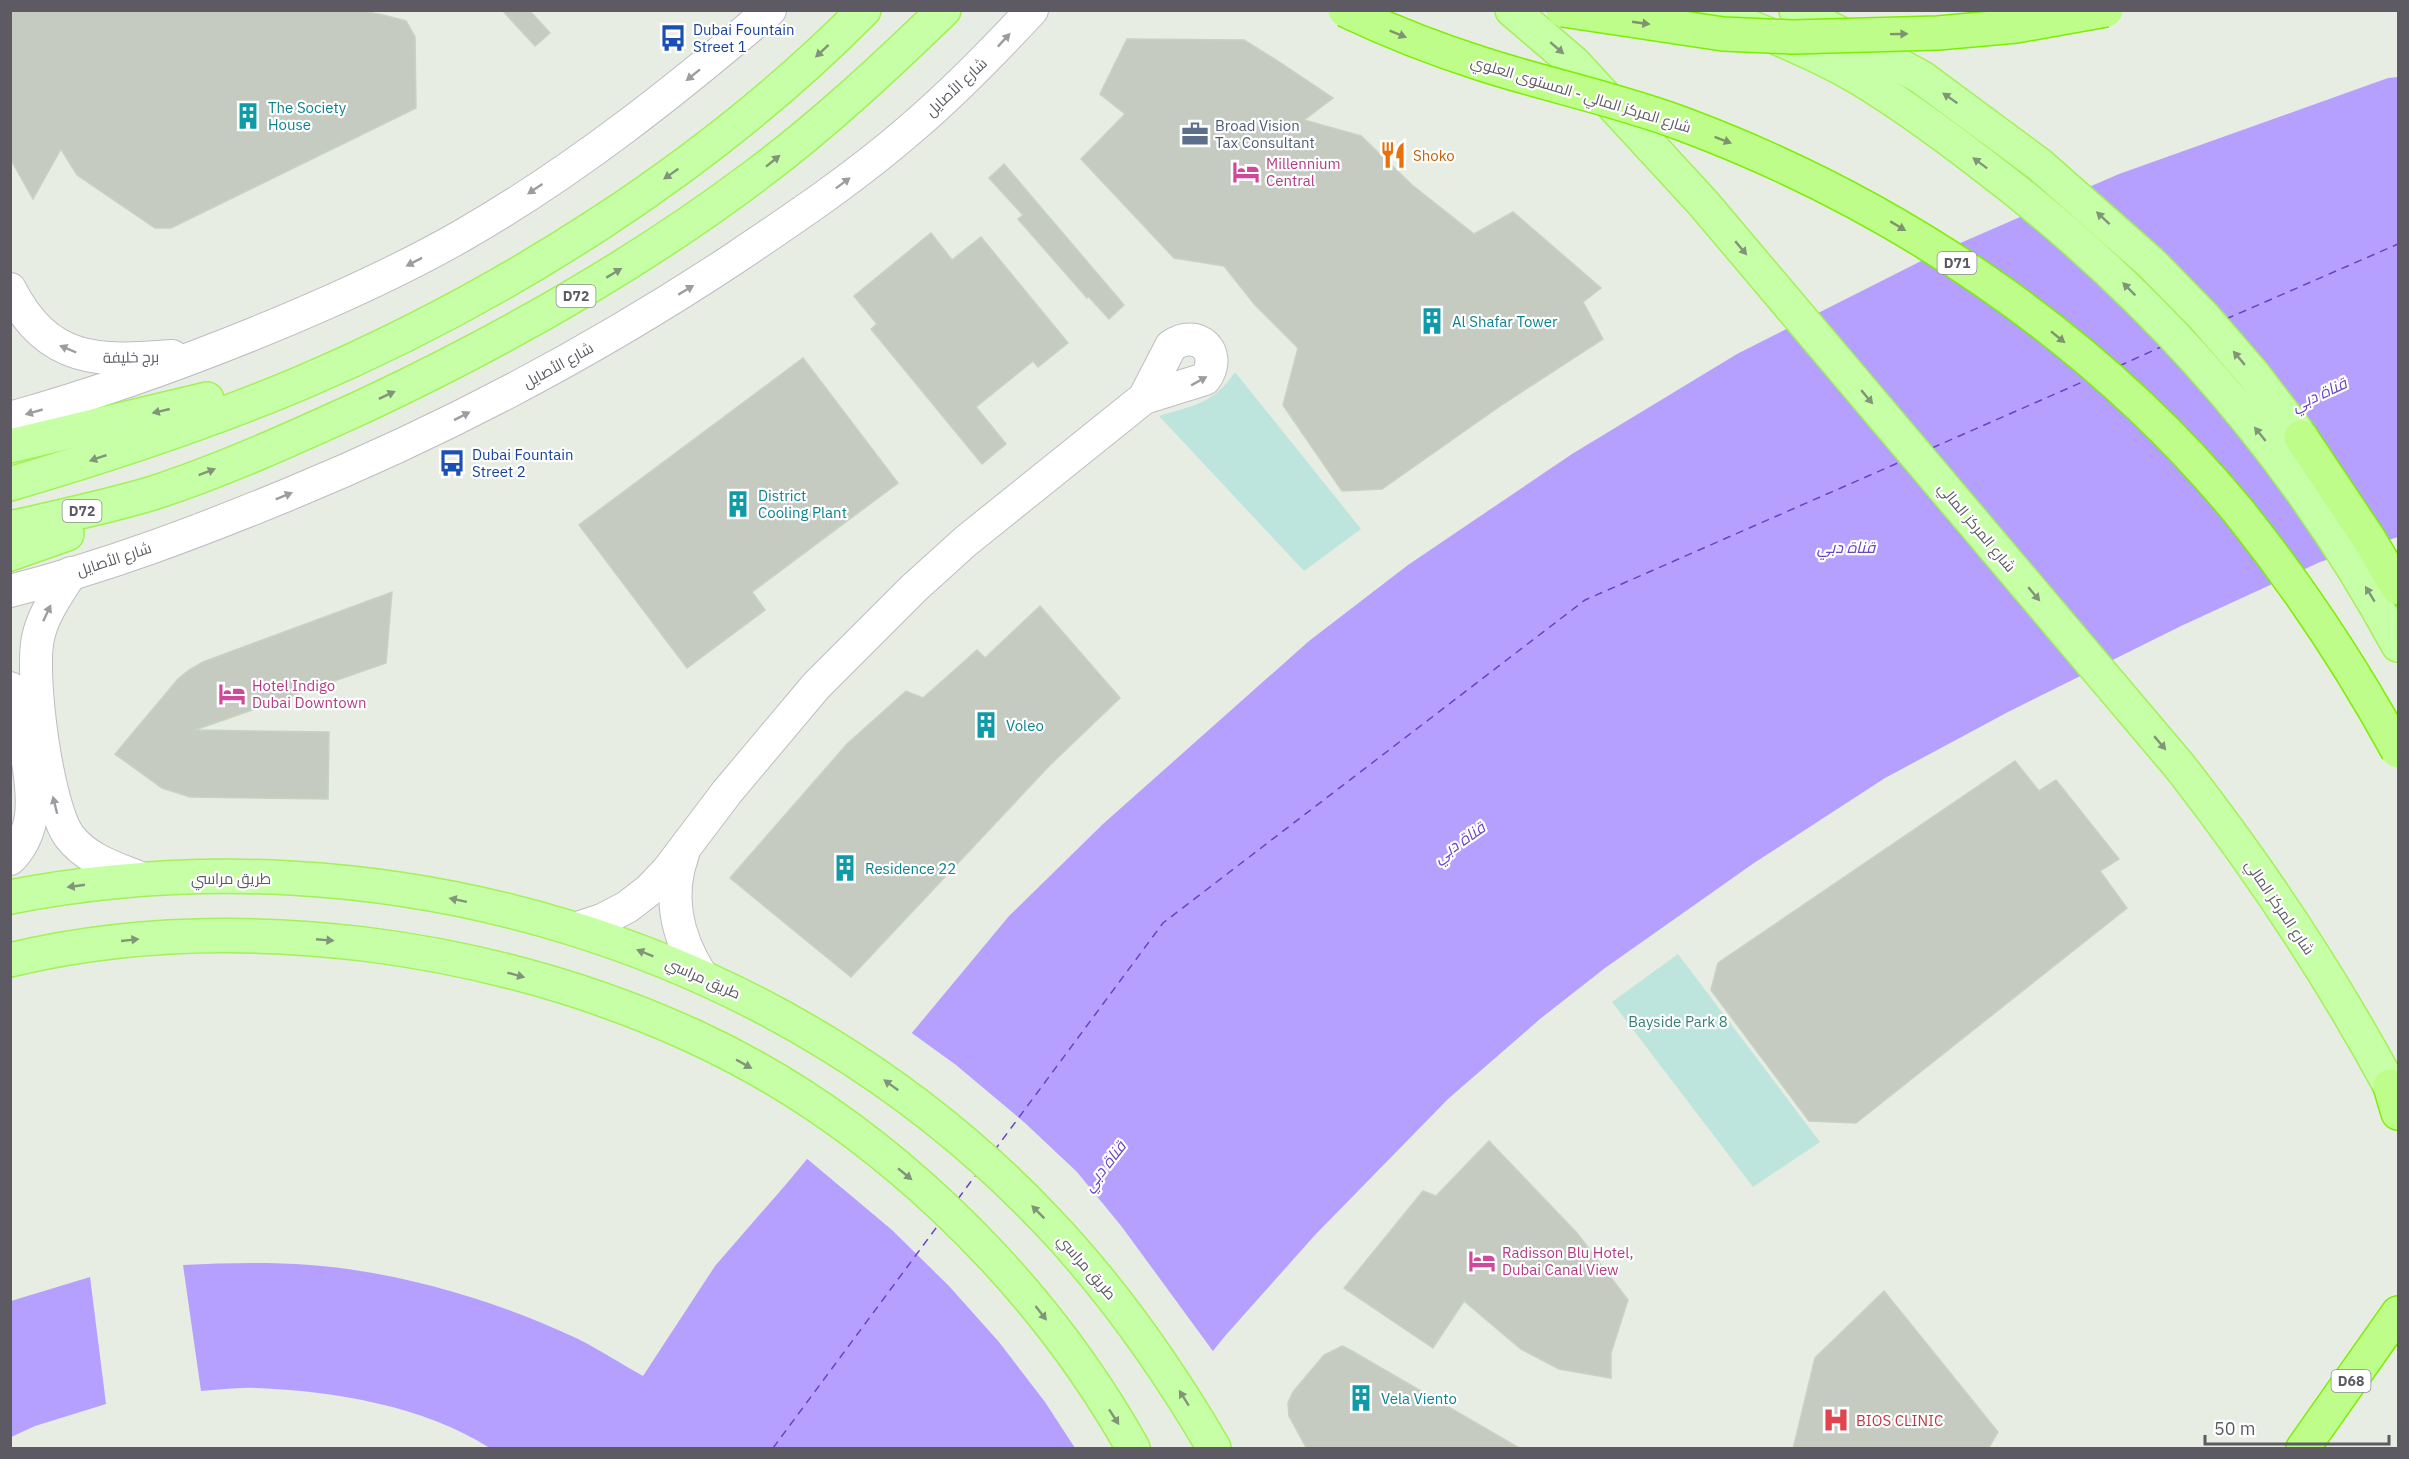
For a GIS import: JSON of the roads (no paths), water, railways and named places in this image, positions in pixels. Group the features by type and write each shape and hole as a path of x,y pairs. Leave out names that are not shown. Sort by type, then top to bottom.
{"highway":[{"name":"شارع المركز المالي - المستوى العلوي","path":"1345,10 1377,26 1462,57 1633,107 1735,145 1790,169 1896,225 1996,290 2045,326 2115,385 2197,465 2237,510 2308,605 2347,663 2398,751"},
{"path":"1563,10 1723,34 1793,37 1938,33 2016,26 2106,10"},
{"path":"2301,437 2329,464 2398,549"},
{"path":"2301,437 2370,539 2398,588"},
{"name":"D68","path":"2303,1449 2398,1313"}],"main road":[{"path":"10,484 136,445 232,410 301,383 433,320 561,247 624,207 743,118 800,70 864,10"},
{"name":"D72","path":"10,528 153,493 320,426 473,353 547,313 690,223 758,174 868,81 944,10"},
{"name":"شارع المركز المالي","path":"1512,10 1574,63 1703,203 2200,793 2242,850 2340,997 2396,1098"},
{"path":"1708,10 1766,34 1856,77 1927,124 2013,187 2116,276 2216,381 2306,495 2346,554 2398,645"},
{"path":"1796,10 1921,77 2040,165 2097,212 2203,316 2253,374 2301,437"},
{"path":"10,446 243,390 301,383"},
{"path":"10,554 74,531 153,493"},
{"name":"طريق مراسي","path":"10,897 82,885 143,879 289,878 361,884 434,894 504,909 575,929 710,979 781,1015 869,1069 961,1139 1004,1178 1061,1236 1121,1306 1174,1382 1214,1449"},
{"path":"10,960 94,944 176,936 252,935 327,940 402,949 476,964 528,978 620,1008 693,1036 786,1087 831,1117 917,1184 957,1220 1023,1292 1064,1342 1133,1449"}],"street":[{"path":"10,418 145,376 208,352 365,286 465,234 574,163 627,125 680,86 770,10"},
{"name":"شارع الأصايل","path":"10,591 71,573 231,518 348,470 526,383 625,327 769,235 869,163 954,90 1032,10"},
{"name":"برج خليفة","path":"10,289 21,311 39,332 62,347 88,356 126,359 208,352"},
{"path":"575,929 602,920 627,907 649,890 668,870 771,738 816,686 873,628 966,541 1144,398"},
{"path":"71,573 44,619 35,660 47,770 56,811 69,837 90,856 143,879"},
{"path":"10,688 18,710 32,801 25,838 10,859"},
{"path":"685,848 677,868 674,891 675,913 688,956 710,979"}],"water":[{"name":"قناة دبي","path":"2398,77 2398,537 2320,562 2181,626 2008,712 1885,778 1754,863 1605,968 1540,1019 1448,1099 1315,1235 1225,1336 1135,1448 490,1448 436,1421 378,1403 286,1390 235,1388 201,1391 183,1265 278,1263 310,1265 413,1281 480,1300 545,1324 585,1342 643,1376 715,1266 788,1182 1009,916 1103,824 1309,641 1408,565 1572,454 1737,354 1935,254 2119,174 2388,78"},
{"path":"90,1277 106,1404 35,1426 11,1437 11,1301"}],"place":[{"name":"Dubai Fountain Street 1","path":"673,38"},
{"name":"The Society House","path":"248,116"},
{"name":"Broad Vision Tax Consultant","path":"1195,134"},
{"name":"Shoko","path":"1393,155"},
{"name":"Millennium Central","path":"1246,172"},
{"name":"Al Shafar Tower","path":"1432,321"},
{"name":"Dubai Fountain Street 2","path":"452,463"},
{"name":"District Cooling Plant","path":"738,504"},
{"name":"Hotel Indigo Dubai Downtown","path":"232,694"},
{"name":"Voleo","path":"986,725"},
{"name":"Residence 22","path":"845,868"},
{"name":"Radisson Blu Hotel, Dubai Canal View","path":"1482,1261"},
{"name":"Vela Viento","path":"1361,1398"},
{"name":"BIOS CLINIC","path":"1836,1420"}],"park label":[{"name":"Bayside Park 8","path":"1678,1021"}]}
